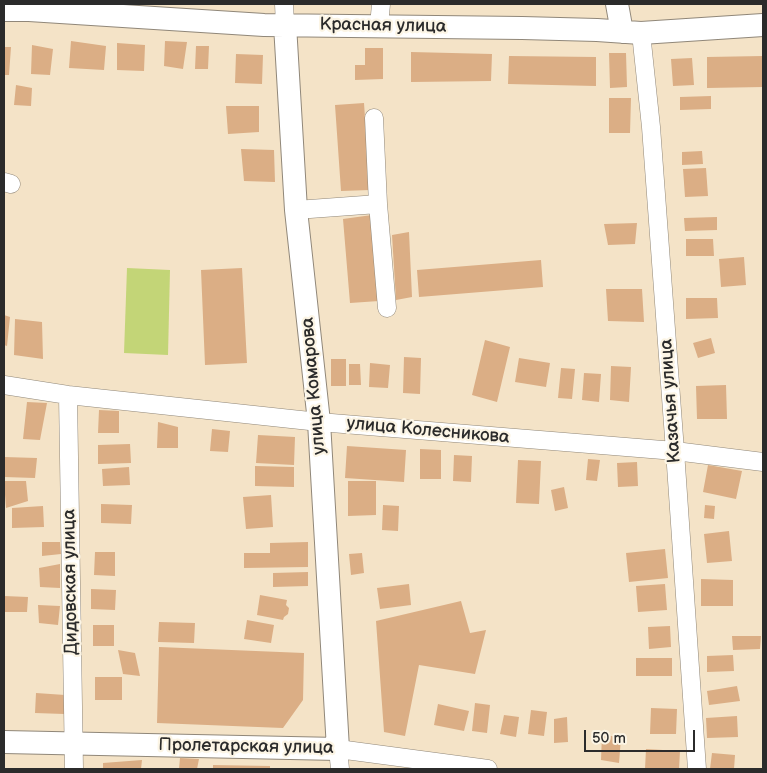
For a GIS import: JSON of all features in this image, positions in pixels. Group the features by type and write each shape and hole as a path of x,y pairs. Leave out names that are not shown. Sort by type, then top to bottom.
{"main road":[{"name":"Казачья улица","path":"618,4 632,32"},
{"name":"Красная улица","path":"4,10 264,25 285,14 379,26 632,32 763,25"},
{"name":"улица Комарова","path":"285,14 296,210 320,422 339,759"},
{"name":"Пролетарская улица","path":"4,742 74,743 339,759"}],"street":[{"path":"379,26 380,4"},
{"name":"Казачья улица","path":"632,32 651,127 697,769"},
{"path":"374,118 378,204 387,308"},
{"path":"296,210 378,204"},
{"name":"улица Колесникова","path":"4,385 68,395 320,422 675,451 763,462"},
{"name":"Дидовская улица","path":"68,395 74,769"},
{"name":"Пролетарская улица","path":"339,759 488,769"}],"green space":[{"path":"127,268 170,270 168,355 124,353"}],"building":[{"path":"71,41 106,46 104,70 69,68"},
{"path":"165,41 187,42 183,69 164,66"},
{"path":"117,43 145,45 144,71 117,70"},
{"path":"32,45 53,49 50,75 31,74"},
{"path":"196,46 209,46 208,69 195,69"},
{"path":"4,47 11,47 9,75 4,75"},
{"path":"365,48 383,48 383,79 355,80 355,65 365,65"},
{"path":"411,52 492,54 491,81 411,82"},
{"path":"609,53 626,53 627,87 610,88"},
{"path":"236,54 263,55 262,84 235,83"},
{"path":"509,56 596,57 596,86 508,84"},
{"path":"763,56 763,87 707,88 707,57"},
{"path":"692,58 694,85 673,86 671,59"},
{"path":"16,85 32,88 31,106 14,105"},
{"path":"711,96 711,109 680,110 680,97"},
{"path":"609,98 631,98 630,133 609,133"},
{"path":"364,103 370,190 341,191 335,105"},
{"path":"226,106 259,106 259,132 228,134"},
{"path":"241,149 274,150 275,182 244,181"},
{"path":"702,151 703,164 682,165 682,152"},
{"path":"706,168 708,196 685,197 683,169"},
{"path":"372,215 379,301 350,303 343,219"},
{"path":"717,217 717,230 685,231 684,218"},
{"path":"637,223 635,244 608,245 604,224"},
{"path":"409,232 412,297 396,300 392,235"},
{"path":"686,239 713,239 714,256 686,256"},
{"path":"744,257 746,285 721,287 719,259"},
{"path":"541,260 543,287 419,297 417,270"},
{"path":"242,268 247,363 205,365 201,270"},
{"path":"606,289 642,289 644,322 608,321"},
{"path":"686,298 717,298 718,318 686,319"},
{"path":"4,315 10,317 7,346 4,345"},
{"path":"15,319 42,322 43,359 14,355"},
{"path":"711,338 715,353 698,358 693,343"},
{"path":"485,340 510,347 497,402 472,395"},
{"path":"404,357 421,358 420,394 403,393"},
{"path":"519,358 550,363 546,387 515,382"},
{"path":"331,359 346,359 346,386 331,386"},
{"path":"370,363 390,365 388,388 369,387"},
{"path":"349,364 360,364 361,385 349,385"},
{"path":"611,366 631,367 629,402 610,400"},
{"path":"561,368 575,369 572,399 558,398"},
{"path":"584,373 601,374 599,402 582,400"},
{"path":"726,385 727,419 697,419 696,386"},
{"path":"27,402 47,403 40,440 23,439"},
{"path":"99,410 119,411 119,433 98,433"},
{"path":"158,422 178,427 178,448 157,448"},
{"path":"212,429 230,431 228,452 210,451"},
{"path":"258,435 295,437 294,465 256,463"},
{"path":"130,444 131,463 98,464 98,445"},
{"path":"347,446 406,450 404,482 345,478"},
{"path":"420,449 441,450 441,479 420,479"},
{"path":"454,455 472,456 471,482 453,481"},
{"path":"4,457 37,458 35,478 4,477"},
{"path":"588,459 600,460 597,481 586,480"},
{"path":"518,460 541,461 539,504 516,503"},
{"path":"637,462 638,486 618,487 617,463"},
{"path":"708,465 742,471 736,499 703,492"},
{"path":"255,466 294,467 294,487 255,486"},
{"path":"129,467 130,485 103,486 102,469"},
{"path":"4,481 26,481 28,501 6,508"},
{"path":"348,481 376,481 376,515 348,516"},
{"path":"564,487 568,508 555,511 551,490"},
{"path":"271,495 273,527 246,529 243,497"},
{"path":"101,504 132,505 131,524 101,523"},
{"path":"383,505 399,506 398,531 382,530"},
{"path":"705,505 715,506 714,519 704,518"},
{"path":"43,506 44,527 12,528 12,508"},
{"path":"729,531 732,561 707,563 704,534"},
{"path":"42,542 60,542 61,554 42,556"},
{"path":"308,542 308,567 244,568 244,553 270,553 270,543"},
{"path":"665,549 668,578 629,582 626,553"},
{"path":"95,552 115,552 115,576 94,575"},
{"path":"362,553 364,573 351,575 349,554"},
{"path":"60,564 60,588 40,587 39,568"},
{"path":"308,572 308,586 273,587 273,573"},
{"path":"701,579 733,580 733,606 701,606"},
{"path":"409,584 411,605 380,609 377,588"},
{"path":"665,584 667,610 638,612 636,586"},
{"path":"91,589 116,590 115,610 91,609"},
{"path":"260,595 287,600 288,614 283,620 257,615"},
{"path":"4,596 28,597 27,612 4,612"},
{"path":"461,601 470,633 486,630 475,674 419,665 405,736 384,732 376,621"},
{"path":"38,605 60,606 58,625 39,623"},
{"path":"247,620 274,625 271,643 244,639"},
{"path":"159,622 195,623 194,643 158,642"},
{"path":"93,625 114,625 114,646 93,646"},
{"path":"670,626 671,647 649,649 648,627"},
{"path":"732,636 761,636 760,649 733,650"},
{"path":"159,647 304,653 303,700 283,728 157,723"},
{"path":"118,650 135,653 140,676 123,674"},
{"path":"733,655 734,671 707,672 707,656"},
{"path":"636,658 672,658 672,676 636,676"},
{"path":"95,677 122,677 122,700 95,700"},
{"path":"737,686 740,701 709,705 707,691"},
{"path":"36,693 65,695 64,714 35,713"},
{"path":"475,703 490,705 487,733 472,731"},
{"path":"438,704 469,711 464,731 434,725"},
{"path":"651,708 677,709 676,734 650,734"},
{"path":"531,710 547,712 544,736 528,734"},
{"path":"504,715 519,717 516,737 500,734"},
{"path":"737,716 738,737 707,738 706,718"},
{"path":"567,717 568,742 554,743 554,719"},
{"path":"602,734 621,738 619,763 601,760"},
{"path":"646,749 680,751 679,769 645,769"},
{"path":"712,753 735,755 734,769 710,769"},
{"path":"180,758 199,759 197,769 179,769"},
{"path":"142,760 141,769 103,769 103,763"},
{"path":"213,765 270,766 270,769 213,769"}]}
